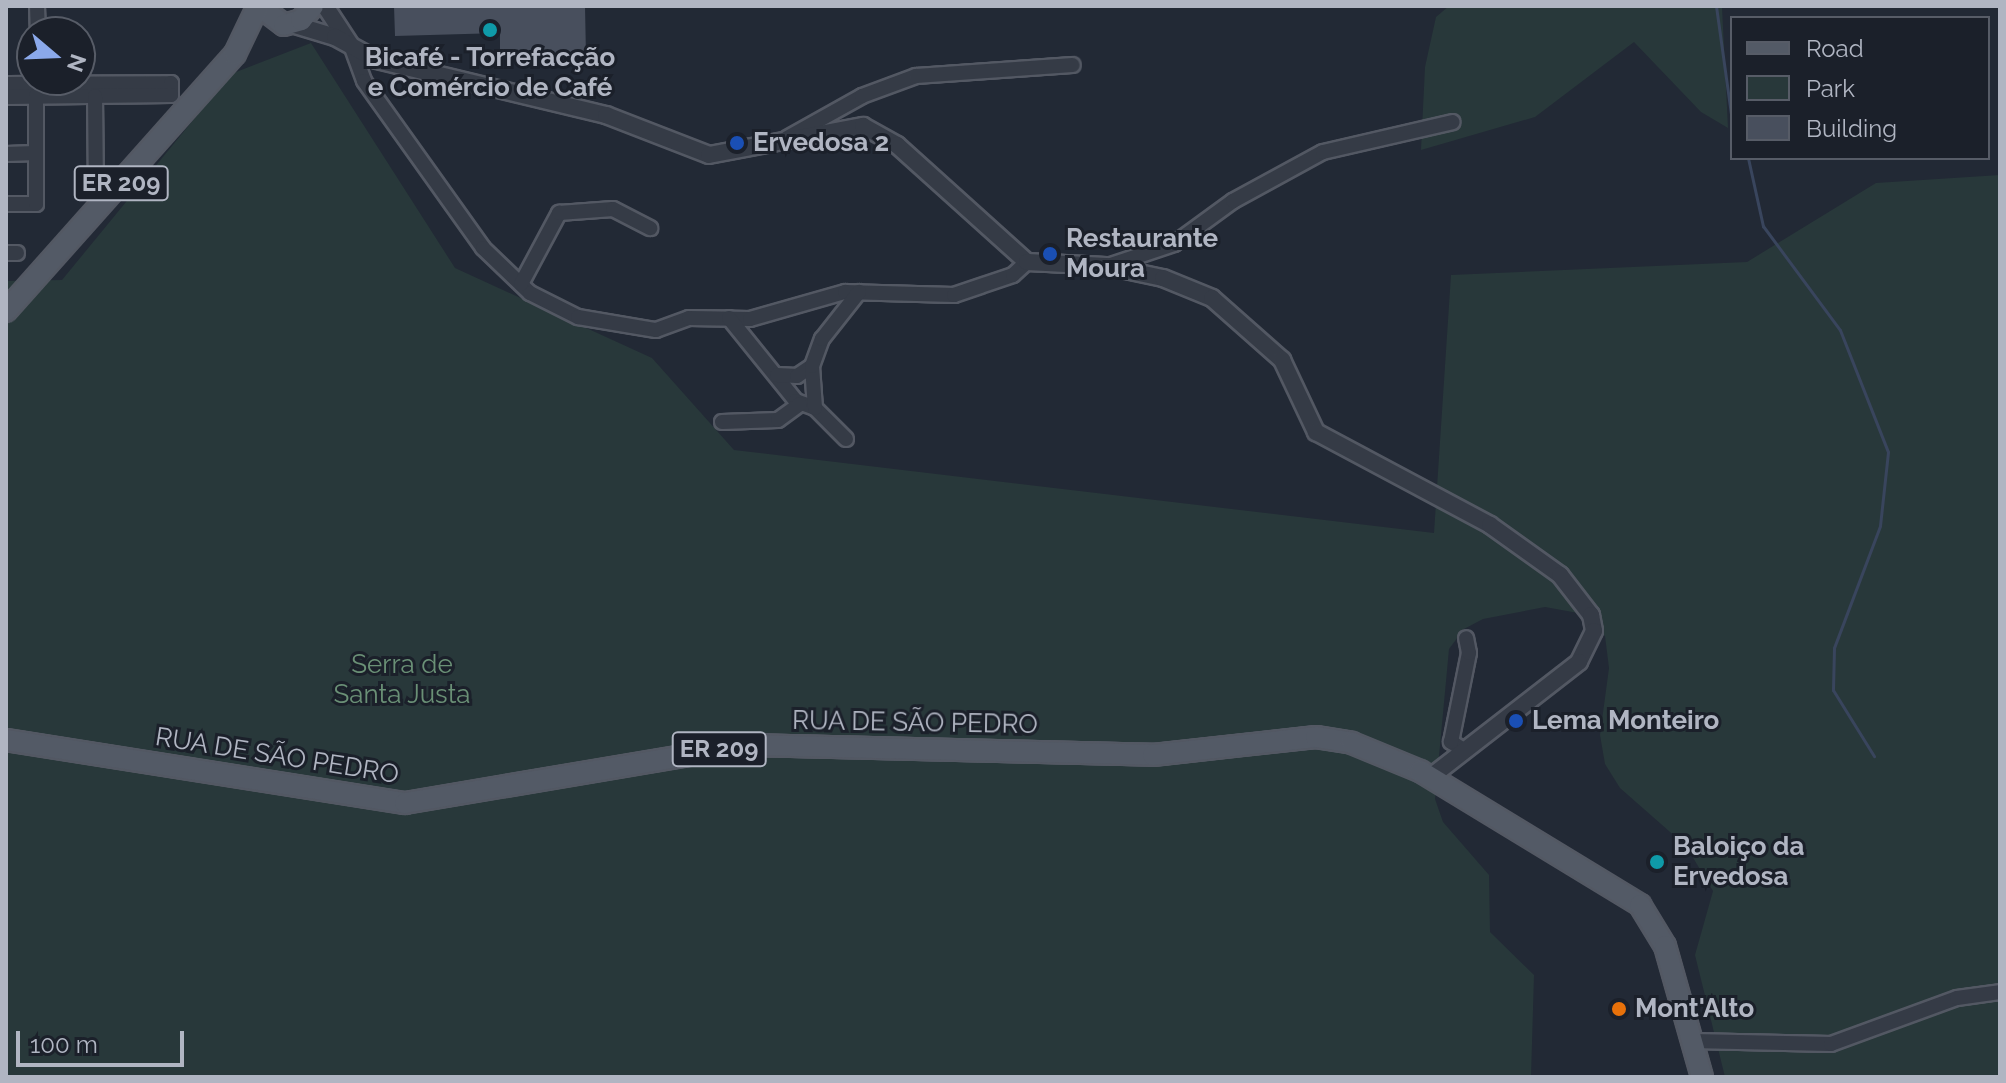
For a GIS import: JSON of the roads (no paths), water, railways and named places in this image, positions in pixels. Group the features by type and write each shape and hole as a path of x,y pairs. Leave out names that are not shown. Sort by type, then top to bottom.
{"main road":[{"name":"ER 209","path":"6,311 235,54 258,6 284,24"},
{"name":"ER 209","path":"235,54 313,6"},
{"name":"RUA DE SÃO PEDRO","path":"6,740 405,803 749,745 1153,755 1316,737 1390,755 1438,781 1640,905 1665,946 1702,1077"}],"street":[{"path":"325,6 351,45 364,81 443,197 521,284 552,307 613,326 656,330 689,318 750,319 814,297 859,292 954,295 1013,275 1027,262"},
{"path":"284,24 351,45 377,60 606,115 709,155 863,126 897,145 1027,262 1106,266 1163,278 1212,298 1282,360 1305,414 1325,439 1490,525 1580,596 1594,631 1579,662 1465,751 1438,781"},
{"path":"787,138 887,84 916,76 1073,65"},
{"path":"96,85 171,83 171,95 96,96"},
{"path":"6,204 36,204 37,96"},
{"path":"95,96 96,188"},
{"path":"1106,266 1174,244 1233,201 1323,152 1453,122"},
{"path":"6,154 36,153"},
{"path":"521,284 559,213 613,209 650,228"},
{"path":"808,406 812,366 822,339 859,292"},
{"path":"729,318 777,375 846,439"},
{"path":"777,375 797,376 812,366"},
{"path":"722,422 778,420 808,406"},
{"path":"1465,751 1451,742 1469,653 1466,638"},
{"path":"1692,1041 1831,1044 1957,998 2000,992"}],"waterway":[{"path":"1716,6 1730,107"},
{"path":"1748,160 1763,226 1840,330 1888,452 1880,526 1834,648 1833,690 1874,756"}],"place":[{"name":"Bicafé - Torrefacção e Comércio de Café","path":"490,30"},
{"name":"Ervedosa 2","path":"737,143"},
{"name":"Restaurante Moura","path":"1050,254"},
{"name":"Lema Monteiro","path":"1516,721"},
{"name":"Baloiço da Ervedosa","path":"1657,862"},
{"name":"Mont'Alto","path":"1619,1009"}],"park label":[{"name":"Serra de Santa Justa","path":"402,680"}]}
